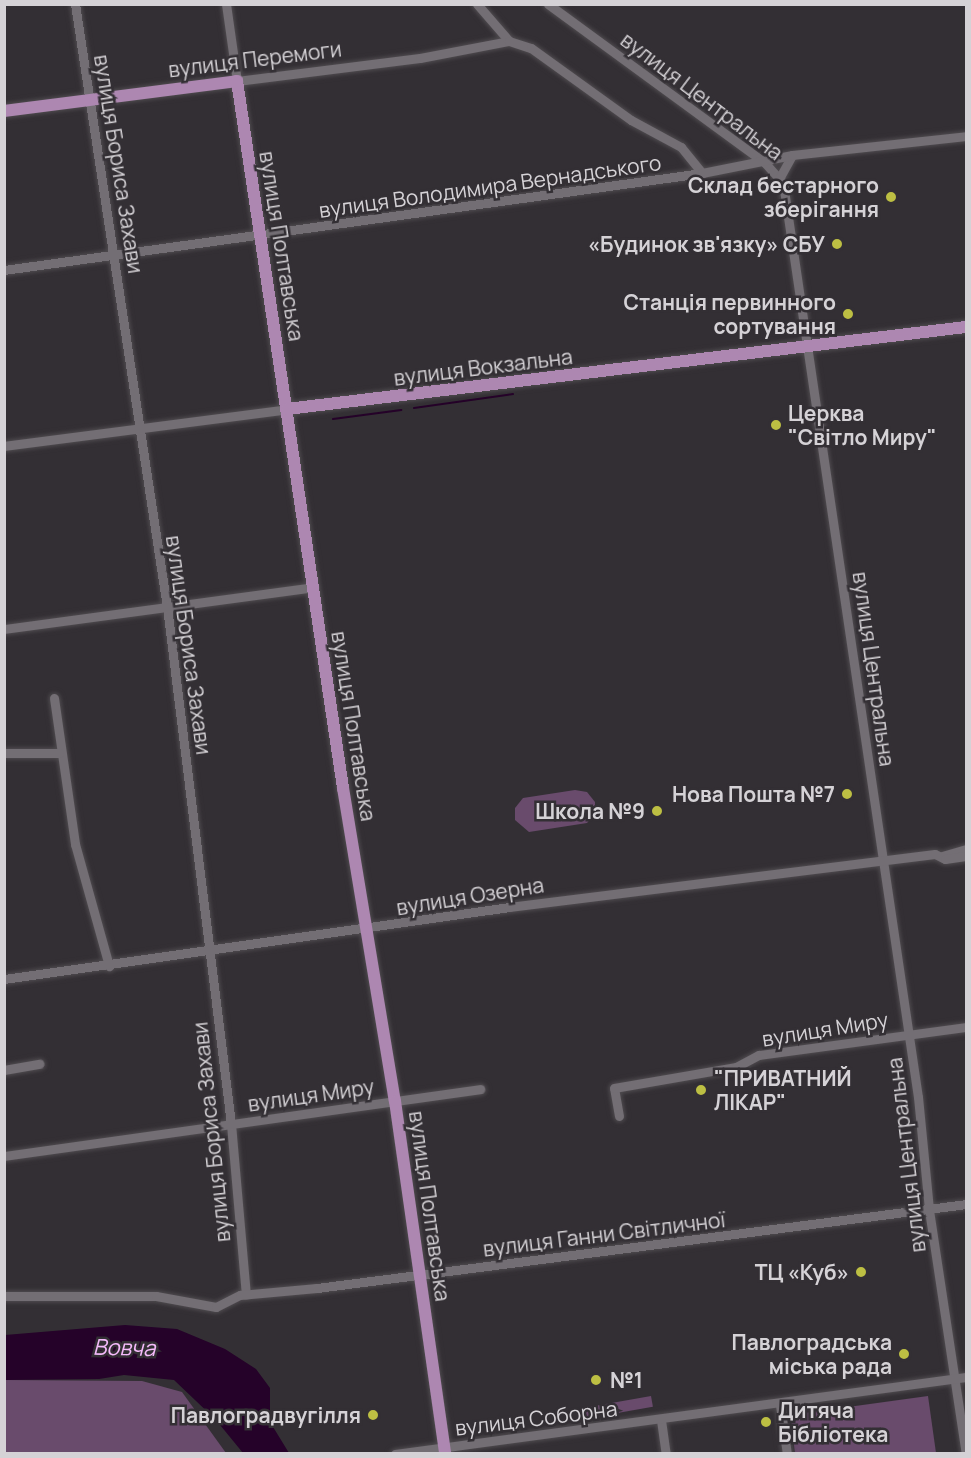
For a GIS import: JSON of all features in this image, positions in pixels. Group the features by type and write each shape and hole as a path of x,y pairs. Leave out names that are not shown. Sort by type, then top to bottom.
{"main road":[{"name":"вулиця Перемоги","path":"4,111 237,81"},
{"name":"вулиця Полтавська","path":"237,81 395,1101 444,1450"},
{"name":"вулиця Вокзальна","path":"287,409 966,327"}],"street":[{"name":"вулиця Бориса Захави","path":"75,4 92,100 167,607 231,1125 246,1294"},
{"name":"вулиця Полтавська","path":"226,4 237,81"},
{"path":"477,4 508,41 531,48 631,120 681,147 702,173"},
{"name":"вулиця Центральна","path":"548,4 765,163 780,177 786,198 806,347 909,1034 928,1210 966,1454"},
{"name":"вулиця Перемоги","path":"237,81 420,58 508,41"},
{"name":"вулиця Володимира Вернадського","path":"4,270 260,237 702,173 765,163 770,158 966,136"},
{"path":"780,177 792,155"},
{"name":"вулиця Вокзальна","path":"4,446 287,409"},
{"path":"4,629 314,587"},
{"path":"54,698 59,753 75,844 109,966"},
{"path":"4,753 59,753"},
{"name":"вулиця Озерна","path":"943,857 966,849"},
{"name":"вулиця Озерна","path":"4,979 109,966 509,907 882,861 966,856"},
{"name":"вулиця Миру","path":"619,1116 614,1088 736,1067 759,1054 966,1027"},
{"path":"4,1070 39,1064"},
{"name":"вулиця Миру","path":"4,1156 480,1089"},
{"name":"вулиця Ганни Світличної","path":"4,1296 156,1296 216,1307 246,1294 420,1275 966,1204"},
{"name":"вулиця Соборна","path":"395,1454 444,1450 966,1377"},
{"path":"780,1404 787,1454"},
{"path":"661,1420 666,1454"}],"shaded area":[{"path":"575,790 587,792 595,802 595,814 587,823 529,832 515,820 515,808 523,798"},
{"path":"5,1380 142,1381 182,1392 226,1453 5,1453"},
{"path":"651,1396 653,1407 585,1419 583,1408"},
{"path":"928,1396 936,1453 795,1453 790,1415"}],"water":[{"name":"Вовча","path":"125,1325 177,1329 225,1349 256,1369 270,1388 270,1422 289,1453 243,1453 216,1420 174,1380 124,1375 99,1379 5,1380 5,1335"}],"waterway":[{"path":"414,408 513,394"},
{"path":"333,419 401,410"}],"place":[{"name":"Склад бестарного зберігання","path":"891,197"},
{"name":"«Будинок зв'язку» СБУ","path":"837,244"},
{"name":"Станція первинного сортування","path":"848,314"},
{"name":"Церква \"Світло Миру\"","path":"776,425"},
{"name":"Нова Пошта №7","path":"847,794"},
{"name":"Школа №9","path":"657,811"},
{"name":"\"ПРИВАТНИЙ ЛІКАР\"","path":"701,1090"},
{"name":"ТЦ «Куб»","path":"861,1272"},
{"name":"Павлоградська міська рада","path":"904,1354"},
{"name":"№1","path":"596,1380"},
{"name":"Павлоградвугілля","path":"373,1415"},
{"name":"Дитяча Бiблiотека","path":"766,1422"}]}
